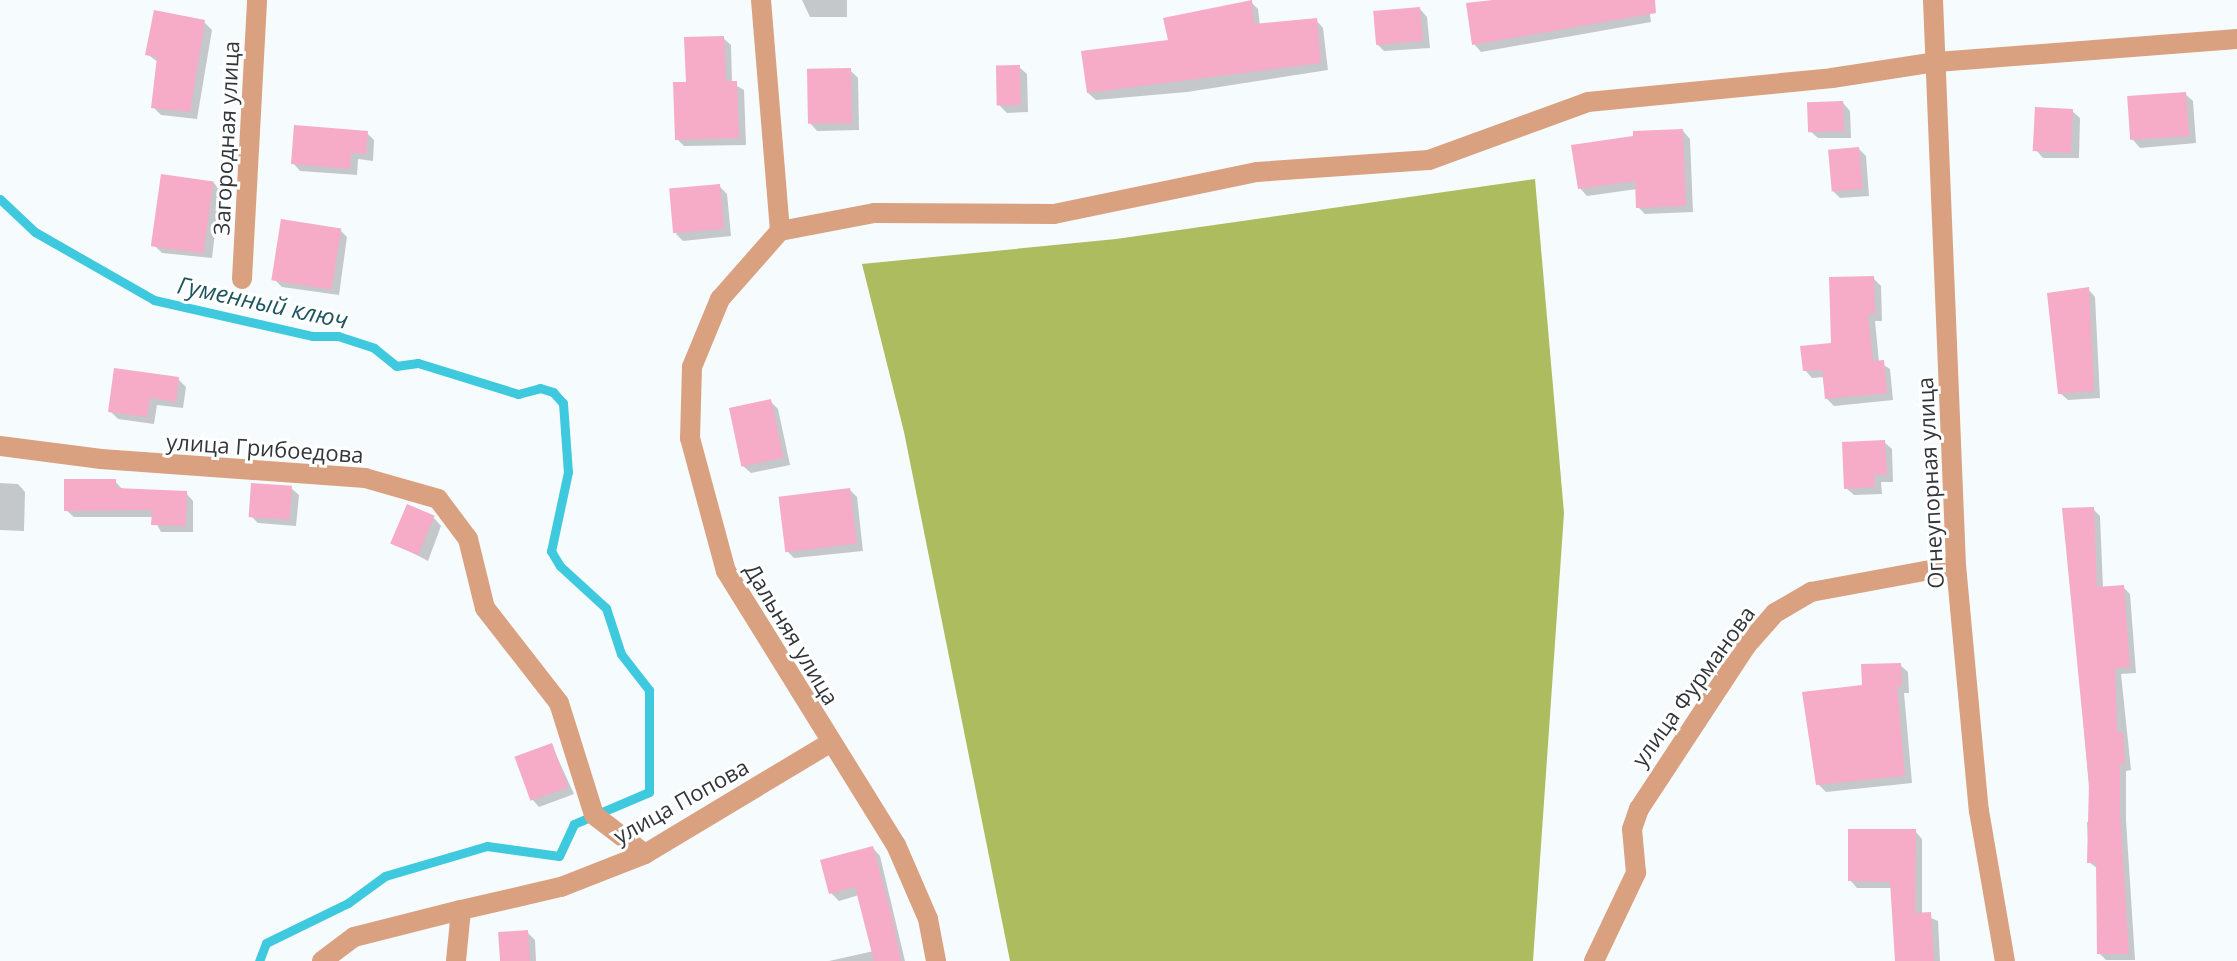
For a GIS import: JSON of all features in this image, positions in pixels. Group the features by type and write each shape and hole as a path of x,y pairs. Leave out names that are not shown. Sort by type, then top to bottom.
{"street":[{"name":"Загородная улица","path":"242,279 257,0"},
{"path":"761,0 780,231 874,213 1054,214 1257,172 1429,160 1588,102 1832,78 1937,62 2237,39"},
{"name":"Огнеупорная улица","path":"1933,0 1956,565 1979,811 2005,961"},
{"name":"Дальняя улица","path":"780,231 720,299 692,367 690,438 726,571 896,845 928,919 936,961"},
{"name":"улица Грибоедова","path":"0,446 133,461 365,478 438,499 468,539 485,608 559,703 594,815 645,854"},
{"name":"улица Фурманова","path":"1594,961 1636,873 1632,829 1639,809 1746,646 1775,613 1811,592 1956,565"},
{"name":"улица Попова","path":"322,961 354,937 561,887 645,854 830,743"},
{"path":"456,961 461,910"}],"green space":[{"path":"1535,179 1564,513 1533,961 1010,961 904,432 862,264 1116,239"}],"building":[{"path":"1252,0 1254,24 1317,18 1321,63 1087,93 1081,51 1168,40 1163,18"},
{"path":"1493,0 1655,0 1656,13 1472,45 1466,3"},
{"path":"1420,7 1423,41 1376,45 1373,11"},
{"path":"154,10 205,20 190,112 151,108 157,57 145,55"},
{"path":"724,36 726,81 737,81 739,138 675,140 673,82 686,82 684,37"},
{"path":"996,65 1020,65 1021,105 997,105"},
{"path":"851,68 852,123 808,124 807,69"},
{"path":"2186,92 2189,136 2130,140 2127,96"},
{"path":"1843,101 1844,131 1808,132 1807,102"},
{"path":"2035,107 2073,109 2071,153 2033,151"},
{"path":"294,125 368,131 366,154 351,153 350,169 291,164"},
{"path":"1683,129 1686,206 1636,208 1635,181 1578,189 1571,145 1633,136 1633,131"},
{"path":"1859,147 1863,189 1832,192 1828,150"},
{"path":"161,174 213,181 203,254 151,246"},
{"path":"720,184 724,229 673,233 669,188"},
{"path":"281,219 341,229 332,290 271,280"},
{"path":"1874,276 1875,314 1868,314 1873,361 1884,360 1887,393 1825,399 1822,370 1803,371 1800,346 1831,343 1829,277"},
{"path":"2089,287 2094,391 2058,394 2047,293"},
{"path":"114,368 179,377 176,402 150,398 147,417 108,412"},
{"path":"771,399 783,458 741,467 729,408"},
{"path":"1885,440 1887,475 1874,475 1875,487 1844,489 1842,442"},
{"path":"64,479 116,479 116,488 187,491 186,526 151,525 152,510 64,511"},
{"path":"251,483 292,486 290,520 249,517"},
{"path":"850,488 857,544 785,552 779,497"},
{"path":"407,504 435,516 418,555 390,544"},
{"path":"2094,507 2097,587 2124,585 2130,667 2115,668 2117,732 2123,732 2125,764 2120,764 2120,812 2129,954 2097,954 2096,863 2087,863 2089,783 2062,508"},
{"path":"1901,663 1902,686 1897,686 1905,776 1816,785 1802,692 1862,685 1861,664"},
{"path":"552,743 568,787 530,801 514,757"},
{"path":"1848,829 1916,829 1915,913 1931,912 1934,961 1895,961 1890,882 1848,881"},
{"path":"873,846 901,961 874,961 855,887 829,894 820,860"},
{"path":"528,930 530,961 500,961 498,932"}],"waterway":[{"name":"Гуменный ключ","path":"0,199 35,232 154,300 313,336 338,336 374,348 396,366 418,363 518,394 540,388 553,392 563,403 568,472 551,551 560,566 606,608 621,654 649,690 649,792 574,824 559,856 487,846 385,876 348,903 266,943 259,961"}]}
